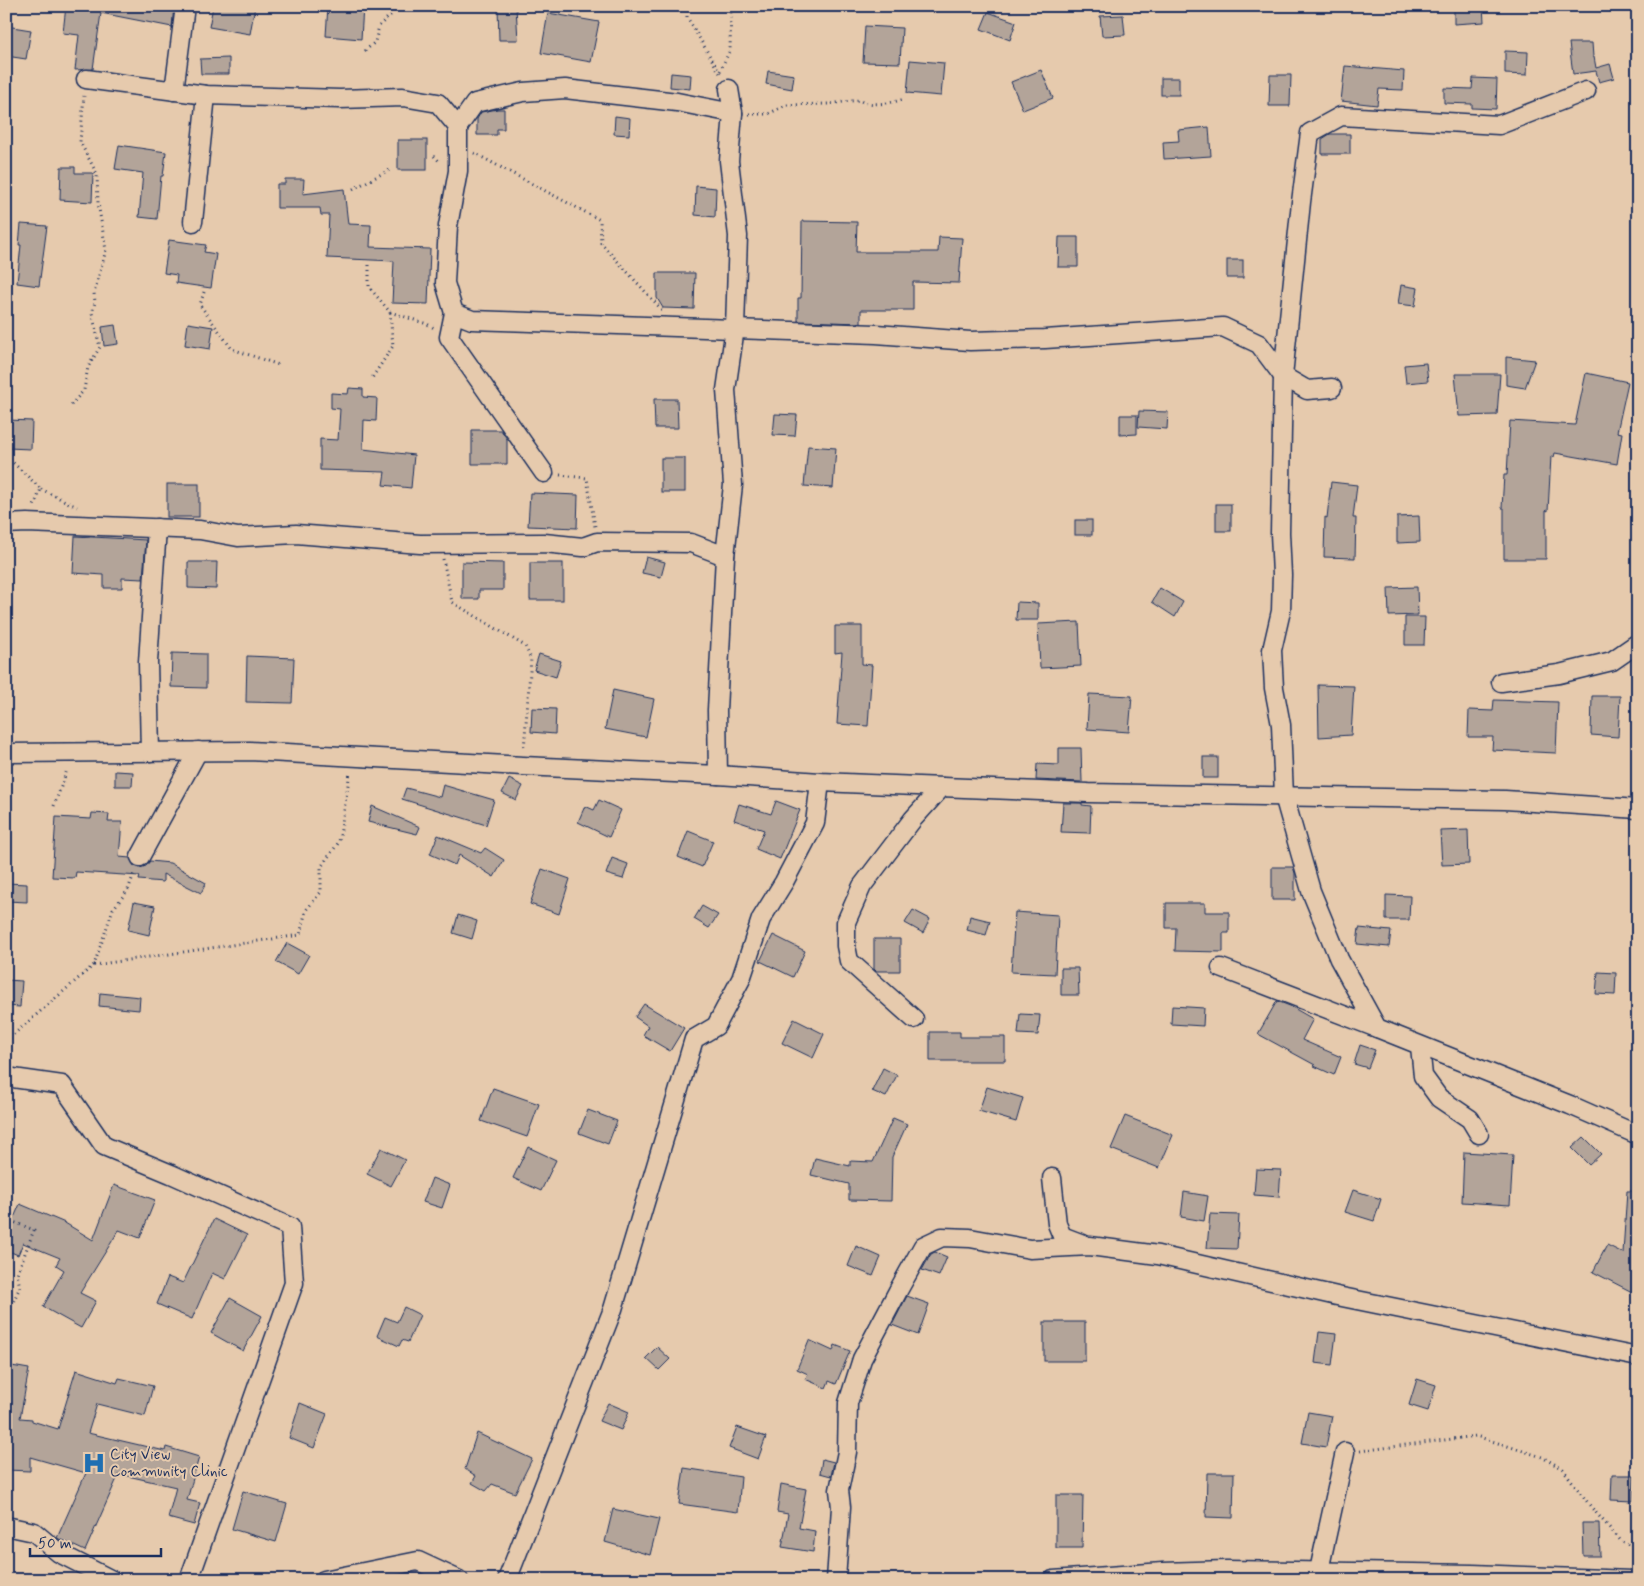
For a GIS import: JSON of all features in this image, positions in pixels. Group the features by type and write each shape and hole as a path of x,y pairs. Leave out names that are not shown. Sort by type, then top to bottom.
{"street":[{"path":"174,90 186,6"},
{"path":"86,79 206,95 340,99 403,97 438,103 458,127"},
{"path":"718,774 717,710 725,556 733,485 726,390 735,328 738,236 729,161 733,113 729,88"},
{"path":"544,473 450,337 454,313 445,283 448,226 458,171 458,127 475,103 522,92 565,89 677,102 733,113"},
{"path":"1377,1028 1339,959 1311,891 1284,796 1281,725 1274,688 1272,650 1281,610 1280,532 1284,376 1301,202 1310,133 1341,116 1499,125 1586,90"},
{"path":"192,222 206,95"},
{"path":"454,313 472,320 735,328 876,334 970,341 1044,339 1224,327 1259,344 1284,376 1307,390 1332,388"},
{"path":"6,524 27,523 200,530 238,537 296,534 420,544 544,543 583,547 597,542 691,543 725,556"},
{"path":"150,752 148,662 158,528"},
{"path":"1501,682 1559,674 1612,661 1638,643"},
{"path":"140,857 198,751"},
{"path":"6,753 250,751 523,766 718,774 820,782 1088,792 1505,800 1638,809"},
{"path":"507,1580 613,1309 694,1039 716,1026 742,980 761,920 815,823 820,782"},
{"path":"914,1019 849,962 846,946 846,922 862,886 907,826 942,787"},
{"path":"1221,968 1570,1105 1638,1135"},
{"path":"1420,1046 1423,1076 1439,1098 1470,1120 1480,1134"},
{"path":"6,1077 62,1085 104,1146 290,1227 294,1283 189,1580"},
{"path":"1052,1178 1057,1224 1062,1236 1072,1241 1090,1246 1158,1255 1336,1296 1638,1357"},
{"path":"836,1580 841,1507 839,1490 847,1452 848,1404 862,1359 923,1246 942,1236 970,1238 1030,1249 1090,1246"},
{"path":"1320,1575 1345,1452"},
{"path":"6,1526 34,1532 59,1553 112,1580"},
{"path":"324,1580 418,1562 459,1580"},
{"path":"1226,1570 1250,1580"},
{"path":"1053,1580 1163,1572 1226,1570 1320,1575 1631,1580"}],"path":[{"path":"365,51 375,42 379,26 399,7 404,6"},
{"path":"687,6 687,17 729,88"},
{"path":"720,72 730,50 732,6"},
{"path":"71,405 84,390 88,367 100,347 92,314 94,293 106,250 98,203 97,174 80,142 86,79"},
{"path":"733,113 768,114 786,105 828,104 859,100 863,103 892,103 904,99"},
{"path":"458,153 475,153 600,220 601,243 633,276 677,327"},
{"path":"353,189 391,169"},
{"path":"369,265 369,287 390,312 427,324 450,337"},
{"path":"204,292 200,305 232,349 279,365"},
{"path":"372,378 393,346 390,312"},
{"path":"6,456 42,489 27,523"},
{"path":"544,473 587,478 597,542"},
{"path":"440,544 452,602 525,646 531,659 523,766"},
{"path":"54,806 73,752"},
{"path":"94,965 300,935 306,910 321,892 321,867 339,842 353,757"},
{"path":"6,1041 94,965 113,909 128,890 140,857"},
{"path":"6,1219 34,1230 17,1274 20,1287 8,1313 6,1312"},
{"path":"1345,1452 1476,1436 1542,1456 1563,1469 1591,1507 1622,1542 1638,1549"}],"building":[{"path":"66,6 102,6 93,69 75,70 79,35 63,33"},
{"path":"102,6 174,6 172,27 101,13"},
{"path":"213,6 255,6 250,34 209,27"},
{"path":"328,6 363,6 361,39 326,36"},
{"path":"1454,6 1483,6 1484,22 1454,24"},
{"path":"498,7 516,7 518,40 499,40"},
{"path":"988,12 1016,22 1010,40 981,29"},
{"path":"548,13 599,22 591,62 541,53"},
{"path":"1123,15 1125,35 1102,36 1100,16"},
{"path":"6,26 31,30 26,59 6,56"},
{"path":"865,26 902,28 900,63 863,62"},
{"path":"1569,43 1592,43 1596,68 1610,64 1614,78 1599,82 1596,71 1573,74"},
{"path":"1505,51 1528,52 1527,75 1505,74"},
{"path":"229,58 229,74 201,74 200,59"},
{"path":"910,60 944,63 941,96 907,93"},
{"path":"1345,66 1404,71 1403,90 1379,89 1377,105 1341,101"},
{"path":"1041,70 1053,98 1023,110 1011,82"},
{"path":"768,71 794,75 792,89 766,84"},
{"path":"671,73 691,75 690,89 670,87"},
{"path":"1270,75 1291,75 1290,106 1269,106"},
{"path":"1161,78 1179,78 1179,95 1161,95"},
{"path":"1473,78 1497,79 1496,109 1472,108 1472,104 1444,103 1444,88 1472,89"},
{"path":"504,109 504,129 497,129 497,135 477,135 477,119 481,112"},
{"path":"615,116 630,118 629,135 614,134"},
{"path":"1209,127 1211,156 1164,159 1163,142 1179,141 1178,130"},
{"path":"1330,134 1350,134 1350,154 1322,154 1322,139"},
{"path":"398,140 427,140 427,170 398,170"},
{"path":"119,145 166,152 163,176 161,176 157,219 139,217 143,173 115,169"},
{"path":"61,167 75,167 75,173 93,173 92,202 60,200"},
{"path":"285,179 304,179 303,194 344,189 348,224 371,225 370,247 430,249 428,304 392,303 394,261 327,258 329,215 321,215 320,208 277,208 277,184 285,184"},
{"path":"696,186 716,188 715,217 695,215"},
{"path":"802,221 857,222 856,252 938,252 939,237 962,238 959,283 913,282 913,310 861,310 861,323 798,321 798,298 801,298"},
{"path":"21,224 47,226 39,286 17,283"},
{"path":"1059,237 1078,237 1078,267 1058,267"},
{"path":"169,240 206,245 204,252 216,254 211,288 176,283 177,275 164,273"},
{"path":"1227,260 1243,260 1243,278 1227,278"},
{"path":"657,273 695,273 694,309 663,308 657,298"},
{"path":"1401,285 1418,288 1415,306 1398,304"},
{"path":"188,323 213,327 210,349 185,345"},
{"path":"115,325 118,344 104,346 102,327"},
{"path":"1506,357 1535,360 1525,388 1506,385"},
{"path":"1426,363 1428,381 1406,383 1404,365"},
{"path":"1586,373 1628,382 1617,432 1622,433 1617,464 1555,453 1554,457 1551,456 1548,511 1546,510 1546,559 1504,559 1504,508 1502,508 1504,475 1507,475 1510,421 1575,425"},
{"path":"1455,374 1500,374 1497,415 1459,416"},
{"path":"349,388 363,389 363,397 377,398 376,421 364,420 363,449 414,455 411,488 383,485 385,472 320,470 320,439 338,440 340,409 331,408 331,393 348,394"},
{"path":"654,399 677,399 678,428 655,428"},
{"path":"1139,411 1168,412 1167,429 1138,427"},
{"path":"775,414 797,415 795,436 773,435"},
{"path":"1120,415 1137,415 1137,434 1120,435"},
{"path":"8,420 32,421 31,449 7,448"},
{"path":"472,430 501,430 507,439 507,464 472,464"},
{"path":"808,446 836,448 833,488 804,486"},
{"path":"661,458 685,458 685,492 661,492"},
{"path":"1331,482 1357,485 1353,518 1356,518 1355,558 1324,557 1325,517 1327,518"},
{"path":"167,484 199,484 199,517 167,517"},
{"path":"530,493 578,495 577,528 528,526"},
{"path":"1216,504 1231,504 1231,531 1216,531"},
{"path":"1419,516 1420,542 1397,543 1397,517"},
{"path":"1075,520 1092,520 1092,535 1075,535"},
{"path":"75,536 146,540 143,579 122,578 122,588 104,588 104,575 73,573"},
{"path":"646,557 665,562 661,577 642,573"},
{"path":"188,562 217,562 216,589 188,588"},
{"path":"462,562 503,563 503,590 479,590 479,599 462,599"},
{"path":"530,563 563,563 563,600 530,600"},
{"path":"1417,587 1418,615 1389,616 1388,588"},
{"path":"1160,588 1183,602 1175,617 1152,602"},
{"path":"1017,602 1038,603 1038,620 1016,620"},
{"path":"1405,617 1425,617 1424,645 1405,645"},
{"path":"1079,622 1081,666 1040,668 1038,624"},
{"path":"835,626 862,626 862,664 872,665 868,726 837,724 842,652 835,653"},
{"path":"172,653 206,654 206,688 171,687"},
{"path":"539,654 561,661 556,677 534,670"},
{"path":"247,656 294,658 292,703 246,702"},
{"path":"1318,685 1354,686 1351,735 1319,737"},
{"path":"613,690 654,699 646,737 605,729"},
{"path":"1089,694 1132,696 1129,732 1087,729"},
{"path":"1592,696 1620,696 1618,737 1591,735"},
{"path":"1494,700 1558,702 1556,753 1492,750 1493,737 1468,737 1469,710 1493,711"},
{"path":"532,708 556,709 555,734 531,732"},
{"path":"1059,748 1081,748 1082,782 1036,780 1037,764 1059,765"},
{"path":"1203,757 1218,757 1218,778 1203,778"},
{"path":"115,771 133,772 132,786 115,786"},
{"path":"509,779 523,786 516,800 502,793"},
{"path":"443,785 494,800 486,825 402,799 406,788 440,797"},
{"path":"599,800 621,810 609,837 578,822 585,806 594,810"},
{"path":"776,801 800,810 780,859 756,849 764,830 734,820 739,804 771,814"},
{"path":"1063,803 1082,803 1082,805 1091,806 1090,833 1061,832"},
{"path":"372,806 420,827 417,834 368,822"},
{"path":"92,813 109,814 108,822 122,822 119,857 130,858 134,866 140,868 146,866 150,861 170,863 206,883 201,893 163,874 163,882 139,880 140,876 76,872 75,878 52,877 56,817 91,819"},
{"path":"1468,830 1469,864 1442,865 1440,831"},
{"path":"688,831 713,841 702,867 678,857"},
{"path":"438,835 481,853 485,848 504,860 494,877 459,855 455,865 430,854"},
{"path":"612,858 628,864 623,879 606,874"},
{"path":"1272,867 1293,867 1295,873 1295,900 1272,900"},
{"path":"542,869 570,879 559,914 530,904"},
{"path":"6,883 27,884 27,902 6,901"},
{"path":"1386,895 1410,896 1409,920 1386,920"},
{"path":"134,902 155,906 149,935 128,930"},
{"path":"1166,903 1205,903 1205,912 1229,912 1229,933 1223,933 1223,952 1175,951 1176,928 1166,928"},
{"path":"702,906 718,915 709,928 694,919"},
{"path":"913,910 930,919 923,933 905,923"},
{"path":"1015,912 1058,915 1055,974 1011,972"},
{"path":"458,915 477,921 472,939 453,933"},
{"path":"970,916 990,921 986,935 967,930"},
{"path":"1359,928 1391,931 1389,947 1357,944"},
{"path":"773,935 805,951 793,977 760,961"},
{"path":"874,939 900,939 900,971 876,971 874,969"},
{"path":"287,943 309,955 298,974 276,962"},
{"path":"1061,968 1078,968 1079,995 1061,995"},
{"path":"1598,972 1616,973 1615,995 1596,994"},
{"path":"6,980 22,981 20,1007 6,1006"},
{"path":"100,993 140,997 139,1010 99,1006"},
{"path":"1277,1001 1313,1019 1302,1040 1341,1057 1334,1075 1314,1066 1258,1034"},
{"path":"644,1004 684,1028 670,1051 643,1035 648,1026 635,1017"},
{"path":"1172,1006 1204,1008 1203,1026 1171,1024"},
{"path":"1020,1014 1040,1015 1038,1035 1018,1034"},
{"path":"794,1019 824,1034 813,1058 782,1043"},
{"path":"930,1032 960,1032 960,1037 1005,1037 1005,1061 930,1061"},
{"path":"1360,1045 1375,1050 1368,1068 1354,1064"},
{"path":"883,1068 897,1075 886,1097 872,1091"},
{"path":"987,1087 1023,1098 1016,1122 979,1111"},
{"path":"493,1088 539,1104 527,1137 481,1121"},
{"path":"588,1110 617,1121 608,1144 579,1133"},
{"path":"1125,1116 1173,1135 1159,1168 1111,1149"},
{"path":"893,1118 907,1124 892,1157 891,1201 849,1200 849,1184 811,1175 815,1158 850,1166 850,1161 873,1162"},
{"path":"1584,1137 1601,1154 1589,1165 1572,1148"},
{"path":"528,1147 556,1160 541,1191 513,1178"},
{"path":"381,1148 405,1160 391,1186 367,1174"},
{"path":"1464,1152 1513,1155 1510,1205 1462,1202"},
{"path":"1256,1169 1281,1170 1279,1197 1254,1195"},
{"path":"432,1178 450,1185 442,1208 423,1202"},
{"path":"114,1185 155,1200 140,1238 119,1230 80,1293 96,1301 81,1328 43,1307 64,1270 56,1265 60,1258 23,1243 18,1255 6,1250 6,1236 20,1204 65,1223 93,1240"},
{"path":"1353,1190 1381,1199 1374,1221 1345,1212"},
{"path":"1627,1191 1638,1191 1638,1295 1593,1272 1607,1245 1623,1253"},
{"path":"1184,1192 1208,1196 1204,1221 1181,1217"},
{"path":"1210,1214 1239,1215 1237,1249 1207,1248"},
{"path":"214,1219 247,1235 225,1279 212,1273 192,1319 157,1304 168,1277 183,1283"},
{"path":"856,1246 881,1257 873,1276 848,1266"},
{"path":"935,1252 947,1257 939,1276 922,1270 931,1254"},
{"path":"907,1296 929,1304 918,1335 892,1325"},
{"path":"230,1298 262,1316 243,1351 211,1333"},
{"path":"404,1307 420,1315 408,1342 402,1340 399,1346 377,1336 385,1317 397,1322"},
{"path":"1044,1322 1085,1322 1085,1361 1044,1361"},
{"path":"1319,1332 1336,1334 1332,1365 1315,1363"},
{"path":"809,1340 833,1351 835,1345 850,1351 836,1384 829,1381 826,1388 805,1379 808,1374 797,1369"},
{"path":"657,1347 670,1359 659,1370 646,1358"},
{"path":"6,1365 29,1369 20,1418 32,1419 32,1421 58,1429 76,1370 117,1383 119,1378 153,1386 145,1416 97,1404 88,1433 165,1451 166,1447 199,1457 187,1500 200,1503 194,1525 168,1518 176,1487 119,1474 85,1551 57,1538 86,1473 30,1457 30,1471 6,1470"},
{"path":"1417,1379 1436,1385 1428,1411 1409,1405"},
{"path":"300,1403 327,1414 314,1448 289,1438"},
{"path":"608,1403 629,1412 621,1430 599,1421"},
{"path":"1308,1412 1332,1416 1326,1447 1302,1443"},
{"path":"737,1427 766,1437 758,1459 729,1448"},
{"path":"477,1433 532,1459 515,1493 492,1484 486,1491 472,1483 476,1476 465,1469"},
{"path":"822,1459 834,1462 831,1476 820,1473"},
{"path":"684,1468 741,1477 738,1512 679,1504"},
{"path":"1207,1473 1234,1473 1233,1518 1206,1517"},
{"path":"1612,1475 1634,1475 1633,1501 1611,1500"},
{"path":"781,1484 806,1489 799,1528 815,1531 813,1552 782,1547 788,1514 777,1512"},
{"path":"243,1491 287,1504 276,1542 232,1529"},
{"path":"1056,1495 1083,1495 1082,1548 1056,1548"},
{"path":"613,1509 659,1519 650,1555 605,1542"},
{"path":"1582,1523 1599,1523 1600,1556 1583,1556"}],"place":[{"name":"City View Community Clinic","path":"94,1463"}]}
